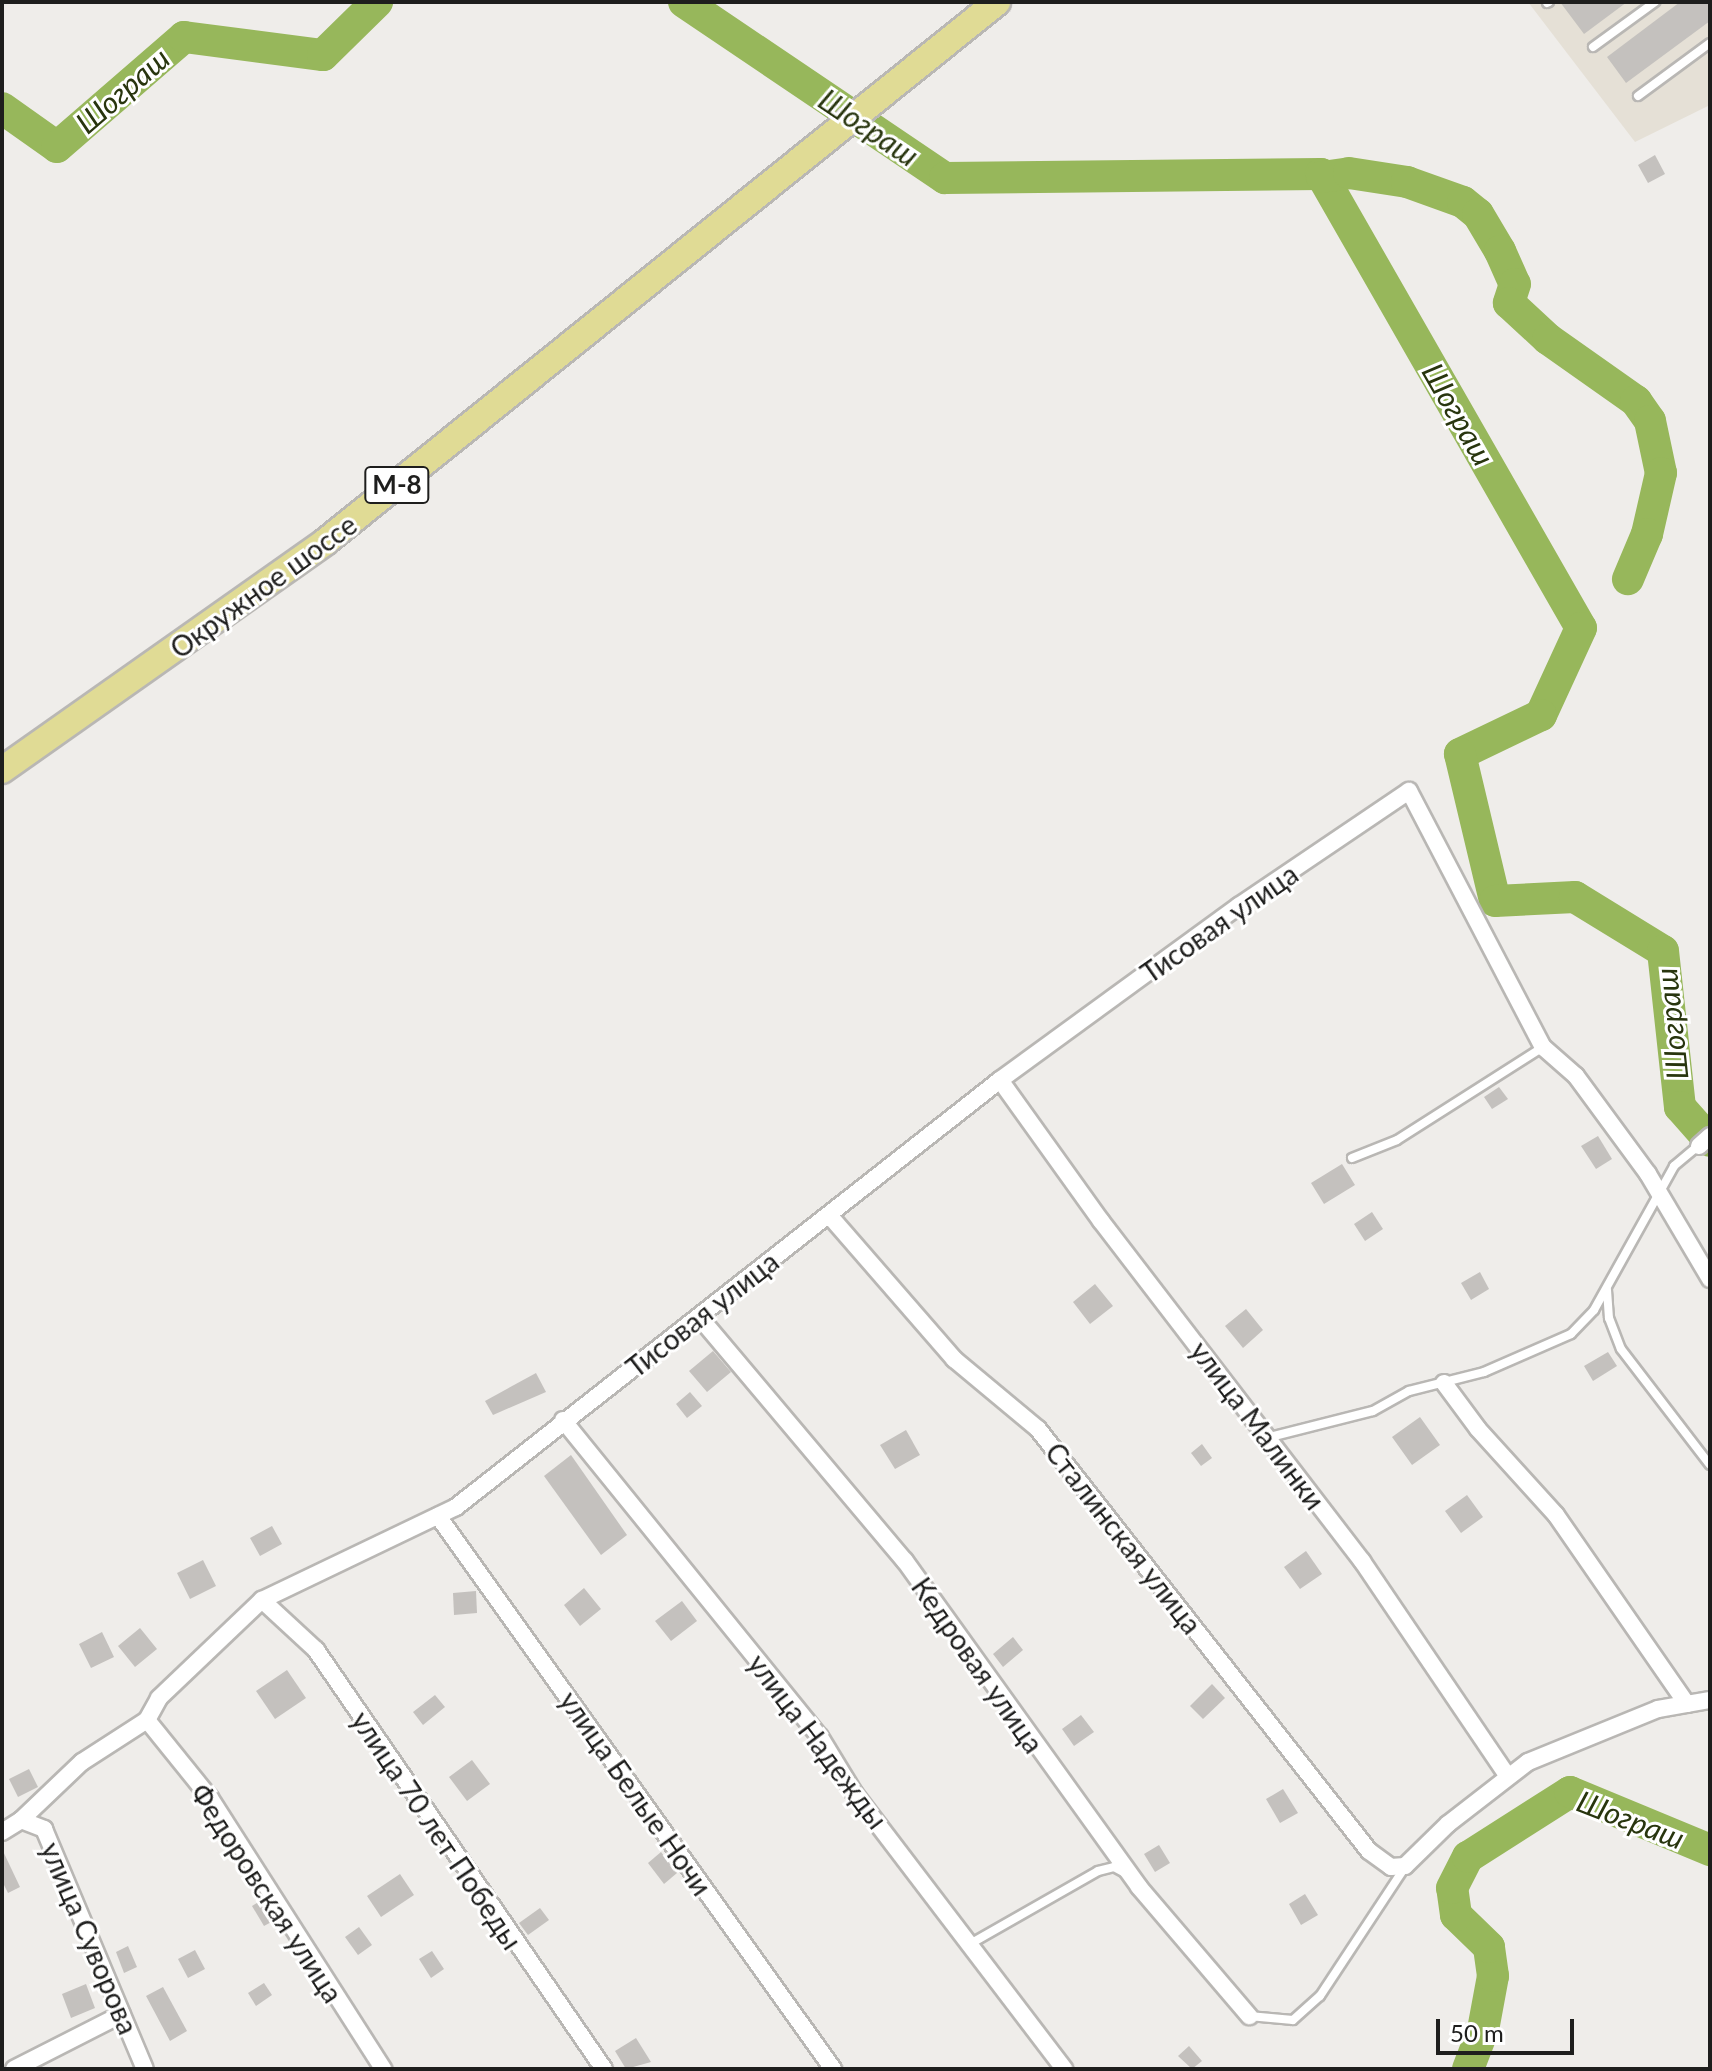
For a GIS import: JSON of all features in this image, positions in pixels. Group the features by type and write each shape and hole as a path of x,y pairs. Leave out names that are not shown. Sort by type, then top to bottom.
{"main road":[{"name":"Окружное шоссе","path":"2,770 325,542 778,182 997,2"}],"street":[{"name":"Тисовая улица","path":"2,1832 21,1820 82,1762 147,1720 159,1698 262,1600 438,1516 701,1319 1000,1080 1239,906 1409,791 1543,1047"},
{"path":"1543,1047 1576,1076 1658,1195 1710,1279"},
{"name":"улица Малинки","path":"1000,1080 1101,1221 1270,1437 1362,1561 1507,1775"},
{"name":"Сталинская улица","path":"829,1215 944,1349 1038,1429 1369,1851 1391,1867 1405,1866"},
{"name":"Кедровая улица","path":"701,1319 905,1561 1131,1876 1249,2016"},
{"path":"1444,1383 1478,1429 1556,1515 1687,1704"},
{"name":"улица Надежды","path":"563,1420 820,1737 854,1793 1064,2069"},
{"name":"улица Белые Ночи","path":"438,1516 833,2069"},
{"name":"улица 70 лет Победы","path":"262,1600 316,1650 604,2069"},
{"path":"1405,1866 1507,1775 1528,1762 1658,1709 1710,1700"},
{"name":"Федоровская улица","path":"147,1720 210,1798 383,2069"},
{"name":"улица Суворова","path":"21,1820 44,1829 145,2069"},
{"path":"14,2069 122,2014"}],"lane":[{"path":"1593,47 1655,2"},
{"path":"1638,96 1710,43"},
{"path":"1352,1158 1397,1140 1543,1047"},
{"path":"1270,1437 1373,1411 1409,1391 1484,1372 1571,1334 1606,1289 1674,1166 1704,1141"},
{"path":"1606,1289 1609,1318 1621,1349 1710,1465"},
{"path":"1249,2016 1293,2020 1320,1996 1405,1866"},
{"path":"970,1944 1098,1871 1114,1867 1131,1876"}],"shaded area":[{"path":"1528,2 1710,2 1710,105 1635,142"}],"building":[{"path":"1560,2 1627,2 1584,34"},
{"path":"1680,2 1710,2 1710,21 1626,83 1607,57"},
{"path":"1655,155 1665,174 1648,183 1638,165"},
{"path":"1499,1087 1508,1099 1492,1109 1484,1097"},
{"path":"1598,1136 1612,1159 1596,1169 1581,1146"},
{"path":"1342,1164 1355,1185 1324,1204 1311,1183"},
{"path":"1372,1212 1383,1229 1365,1241 1354,1224"},
{"path":"1480,1272 1489,1289 1471,1300 1461,1283"},
{"path":"1095,1284 1113,1306 1090,1324 1073,1302"},
{"path":"1246,1309 1263,1330 1243,1348 1225,1326"},
{"path":"713,1351 731,1372 707,1392 689,1371"},
{"path":"1608,1352 1617,1366 1593,1381 1584,1366"},
{"path":"536,1373 546,1392 493,1415 485,1401"},
{"path":"690,1392 702,1406 687,1418 676,1404"},
{"path":"1420,1417 1440,1445 1412,1465 1392,1437"},
{"path":"906,1430 920,1455 895,1469 880,1445"},
{"path":"1202,1444 1212,1458 1201,1466 1191,1453"},
{"path":"571,1455 627,1535 601,1555 544,1476"},
{"path":"1467,1495 1483,1517 1461,1533 1445,1511"},
{"path":"272,1526 282,1544 260,1556 250,1538"},
{"path":"1306,1551 1322,1574 1300,1589 1284,1567"},
{"path":"203,1560 216,1586 190,1599 177,1573"},
{"path":"584,1588 601,1609 580,1626 564,1605"},
{"path":"476,1591 477,1613 454,1615 453,1593"},
{"path":"682,1601 697,1621 671,1641 655,1621"},
{"path":"140,1628 157,1649 135,1667 118,1646"},
{"path":"102,1632 114,1657 91,1668 79,1644"},
{"path":"1013,1637 1023,1650 1003,1667 993,1654"},
{"path":"287,1670 306,1698 275,1719 256,1691"},
{"path":"1212,1684 1225,1698 1203,1719 1190,1706"},
{"path":"435,1695 445,1707 423,1725 413,1712"},
{"path":"1081,1715 1094,1732 1074,1746 1062,1729"},
{"path":"472,1760 490,1784 467,1801 449,1777"},
{"path":"29,1769 38,1787 18,1797 9,1779"},
{"path":"1283,1789 1298,1813 1280,1823 1266,1799"},
{"path":"1159,1845 1170,1863 1155,1872 1144,1854"},
{"path":"2,1849 20,1887 8,1893 2,1881"},
{"path":"661,1852 677,1873 664,1884 648,1863"},
{"path":"400,1874 414,1895 381,1917 367,1896"},
{"path":"1305,1894 1318,1915 1301,1925 1289,1904"},
{"path":"262,1900 275,1920 264,1926 252,1906"},
{"path":"540,1908 549,1920 528,1935 519,1923"},
{"path":"359,1927 372,1945 358,1955 345,1937"},
{"path":"128,1946 137,1967 124,1973 116,1952"},
{"path":"195,1950 205,1969 188,1978 178,1959"},
{"path":"432,1951 444,1969 431,1978 419,1959"},
{"path":"264,1983 272,1995 256,2006 248,1993"},
{"path":"86,1984 95,2008 71,2018 62,1994"},
{"path":"163,1987 187,2031 170,2041 146,1996"},
{"path":"636,2038 651,2062 626,2069 615,2051"},
{"path":"1189,2046 1202,2061 1192,2069 1178,2056"}],"waterway":[{"name":"Шограш","path":"2,108 57,147 184,37 323,55 377,2"},
{"name":"Шограш","path":"684,2 945,178 1321,174 1581,628 1541,715 1460,754 1495,901 1575,897 1663,951 1680,1107 1710,1141"},
{"path":"1322,177 1349,173 1407,182 1463,202 1478,214 1500,251 1515,284 1509,303 1548,339 1636,401 1650,421 1661,473 1647,534 1628,579"},
{"name":"Шограш","path":"1468,2069 1483,2030 1493,1976 1489,1947 1456,1915 1452,1888 1468,1857 1570,1792 1710,1850"}]}
